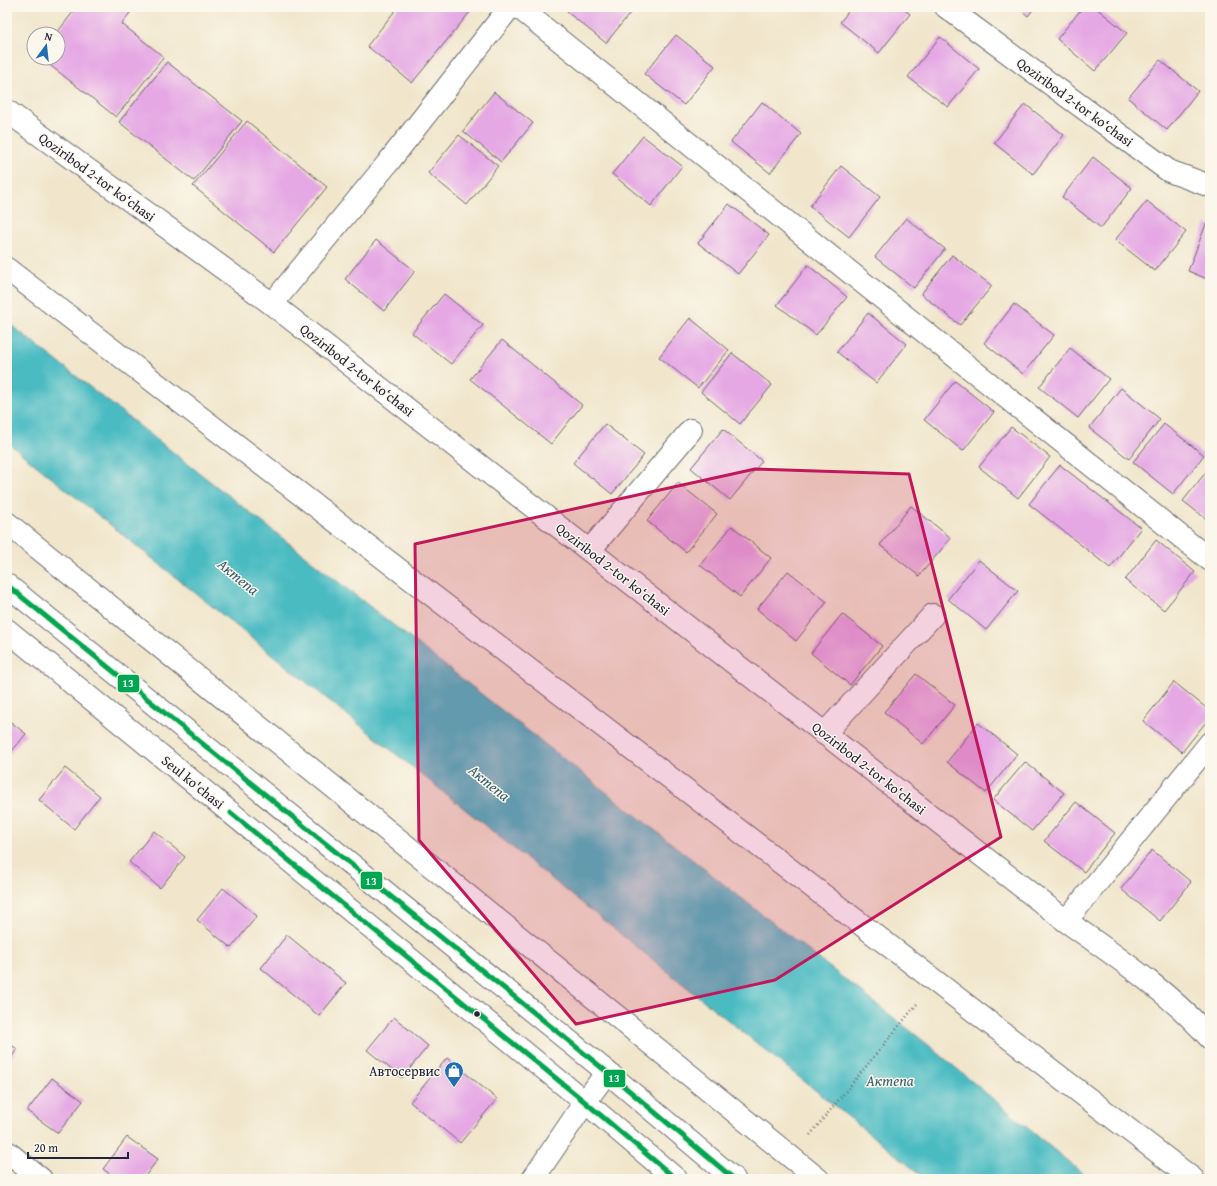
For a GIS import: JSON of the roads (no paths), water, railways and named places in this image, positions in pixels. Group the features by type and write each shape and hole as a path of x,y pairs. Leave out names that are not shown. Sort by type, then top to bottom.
{"street":[{"path":"272,304 387,164 510,7"},
{"path":"518,7 1210,560"},
{"name":"Qoziribod 2-tor ko‘chasi","path":"946,7 1169,171 1210,186"},
{"name":"Qoziribod 2-tor ko‘chasi","path":"7,111 272,304 1066,921 1137,971 1194,1020 1210,1038"},
{"path":"7,269 1193,1179"},
{"path":"590,550 691,430"},
{"path":"7,523 818,1179"},
{"path":"7,585 607,1072 734,1179"},
{"path":"824,734 933,615"},
{"name":"Seul ko'chasi","path":"7,630 585,1102 676,1179"},
{"path":"1066,921 1210,744"},
{"path":"533,1179 607,1072"},
{"path":"7,1152 41,1179"}],"water":[{"name":"Актепа","path":"7,322 926,1043 1089,1179 926,1179 7,442"}],"place":[{"name":"Автосервис","path":"454,1088"}]}
